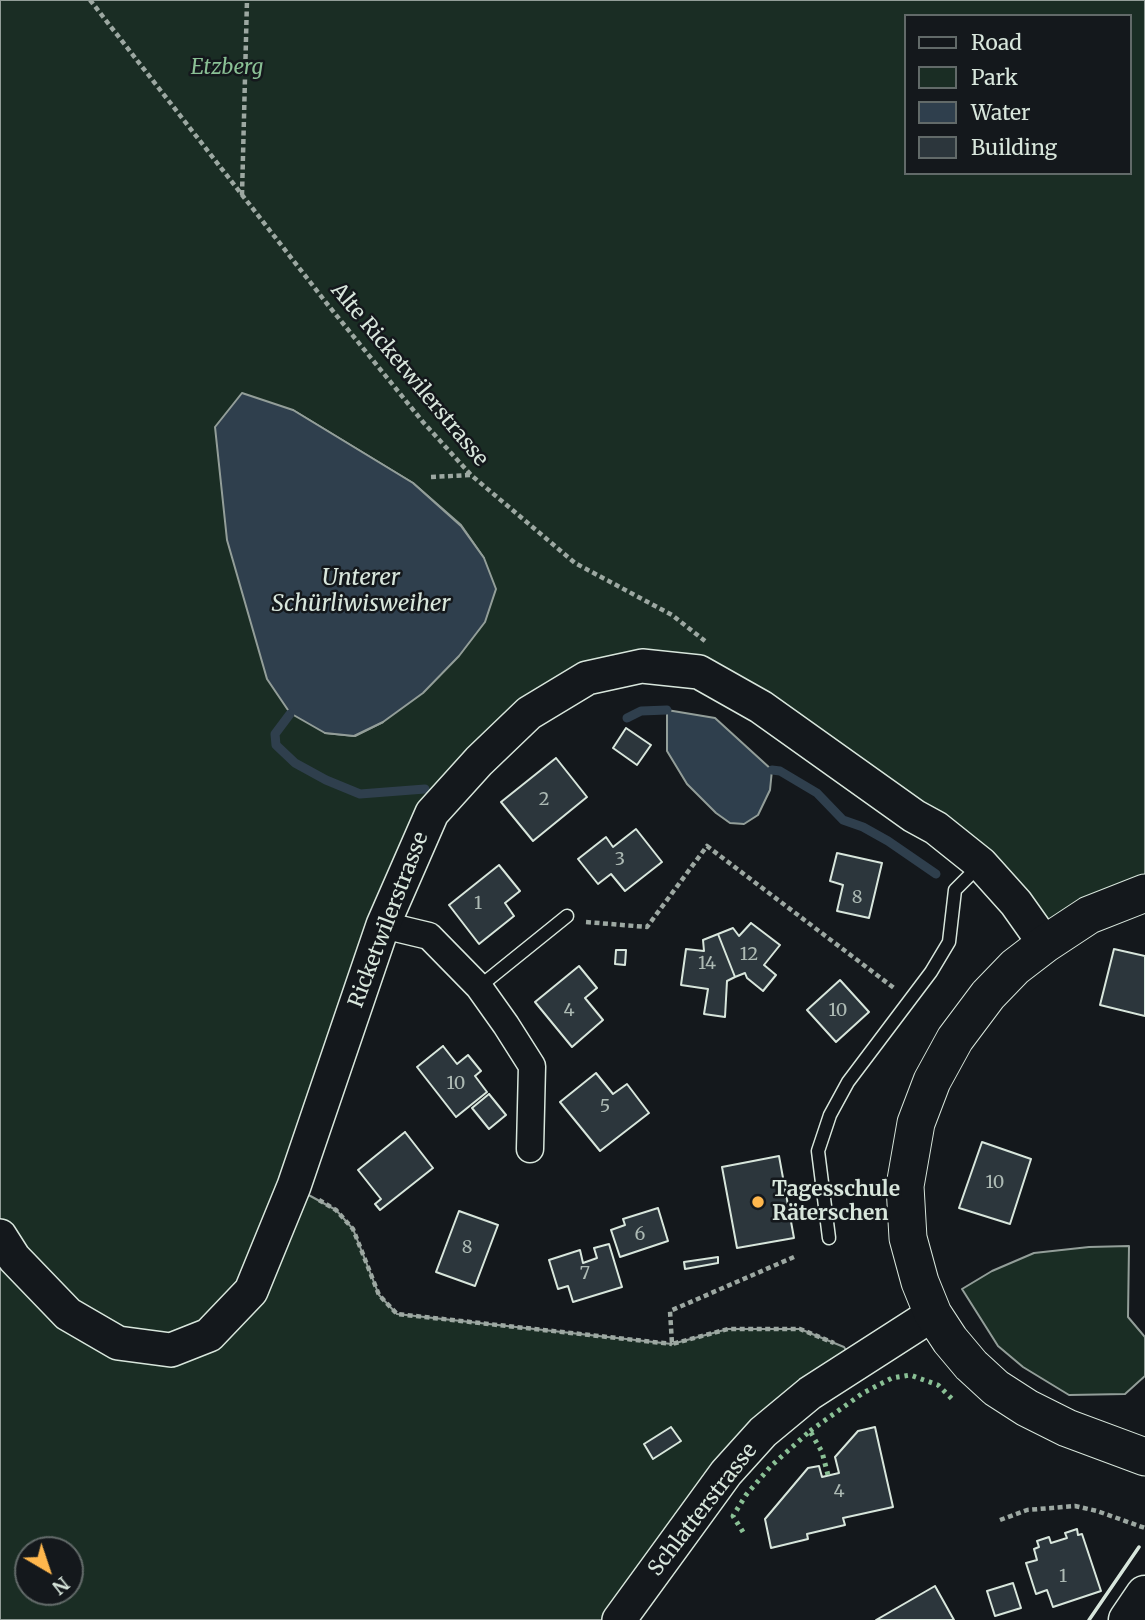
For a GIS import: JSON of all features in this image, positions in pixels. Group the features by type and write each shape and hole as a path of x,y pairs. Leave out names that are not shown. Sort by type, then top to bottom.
{"main road":[{"path":"1145,893 1089,915 1015,967 988,995 955,1039 932,1081 916,1123 905,1186 908,1238 920,1282 933,1314 971,1365 996,1388 1021,1404 1067,1428 1145,1457"},
{"path":"1128,1620 1145,1595"}],"street":[{"name":"Ricketwilerstrasse","path":"0,1236 14,1258 68,1314 118,1343 171,1350 209,1335 251,1292 293,1186 383,925 432,813 479,761 529,713 587,678 642,666 699,672 761,707 914,817 936,828 981,864 1016,903 1045,944"},
{"path":"383,925 429,936 479,987 506,1024 532,1066 530,1149"},
{"name":"Schlatterstrasse","path":"620,1620 726,1473 763,1432 810,1393 933,1314"}],"lane":[{"path":"829,1238 818,1151 830,1115 848,1082 931,972 949,942 955,890 981,864"},
{"path":"479,987 567,916"}],"path":[{"name":"Alte Ricketwilerstrasse","path":"89,0 423,422 471,475 575,563 672,615 715,649"},
{"path":"242,196 247,0"},
{"path":"431,477 471,475"},
{"path":"567,916 595,924 647,927 707,846 909,999"},
{"path":"293,1186 336,1210 353,1229 379,1295 397,1314 672,1344 728,1329 800,1329 844,1347"},
{"path":"672,1344 670,1311 794,1257"},
{"path":"1000,1520 1027,1510 1075,1506 1145,1528"}],"green space":[{"name":"Etzberg","path":"0,0 1145,0 1145,893 1045,944 1016,903 699,672 587,678 432,813 294,1187 336,1210 353,1229 379,1295 397,1314 672,1344 728,1329 800,1329 844,1347 855,1364 810,1393 619,1620 0,1620","holes":["293,410 413,483 461,525 484,558 383,722 355,736 325,733"]},
{"path":"1129,1246 1128,1317 1145,1337 1145,1376 1125,1394 1069,1395 1023,1367 998,1346 962,1289 992,1271 1034,1253"}],"water":[{"name":"Unterer Schürliwisweiher","path":"242,393 293,410 413,483 461,526 484,558 496,589 485,622 459,656 423,693 383,722 354,736 325,733 290,713 267,679 227,540 215,427"},
{"path":"667,710 715,718 772,770 770,790 758,815 744,824 730,823 687,784 667,751"}],"building":[{"path":"626,728 651,745 637,765 613,748"},
{"path":"556,758 587,797 533,841 501,802"},
{"path":"636,829 662,862 625,891 611,874 598,884 578,859 606,837 613,847"},
{"path":"837,853 882,863 869,918 837,911 843,885 830,881"},
{"path":"499,865 520,891 505,903 514,916 479,944 449,905"},
{"path":"751,923 780,945 764,965 776,975 763,991 747,978 745,973 735,977 718,934 733,928 739,936"},
{"path":"718,934 735,977 727,981 725,1017 704,1014 708,989 681,985 686,949 704,951 703,940"},
{"path":"1114,949 1145,956 1145,1016 1100,1005"},
{"path":"616,950 626,950 625,965 615,964"},
{"path":"579,966 597,988 585,998 603,1020 572,1047 535,1002"},
{"path":"840,980 869,1012 836,1042 807,1010"},
{"path":"443,1046 457,1064 468,1055 481,1071 475,1076 487,1092 456,1117 417,1067"},
{"path":"596,1073 613,1094 627,1084 649,1113 600,1151 560,1102"},
{"path":"489,1094 506,1115 489,1129 472,1108"},
{"path":"405,1132 433,1168 380,1210 375,1204 381,1199 358,1170"},
{"path":"982,1142 1031,1159 1010,1224 959,1208"},
{"name":"Tagesschule Räterschen","path":"779,1156 794,1238 737,1248 722,1167"},
{"path":"658,1208 668,1241 620,1257 611,1230 625,1225 623,1219"},
{"path":"459,1211 498,1225 475,1286 436,1272"},
{"path":"609,1244 622,1287 573,1302 568,1286 558,1289 549,1260 580,1250 583,1263 597,1258 594,1248"},
{"path":"718,1257 718,1263 685,1269 684,1262"},
{"path":"671,1427 681,1441 653,1459 644,1444"},
{"path":"875,1427 893,1507 843,1518 845,1525 807,1534 808,1539 771,1548 765,1519 808,1468 819,1466 822,1477 839,1473 835,1457 858,1431"},
{"path":"1077,1529 1078,1535 1082,1534 1101,1591 1053,1607 1047,1590 1036,1594 1026,1563 1037,1560 1034,1549 1039,1547 1037,1541 1049,1537 1051,1543 1067,1538 1065,1533"},
{"path":"1013,1583 1021,1608 995,1616 987,1591"},
{"path":"935,1586 954,1620 876,1620"}],"waterway":[{"path":"627,718 641,711 667,710"},
{"path":"290,714 275,734 276,745 295,763 360,794 425,789"},
{"path":"772,770 780,771 817,793 843,820 863,827 888,841 936,874"}],"hedge":[{"path":"810,1431 863,1393 892,1378 910,1375 938,1385 953,1400"},
{"path":"743,1532 733,1516 746,1495 771,1466 810,1431 822,1452 828,1475"}],"wall":[{"path":"1089,1620 1139,1547"}],"place":[{"name":"Tagesschule Räterschen","path":"758,1202"}]}
